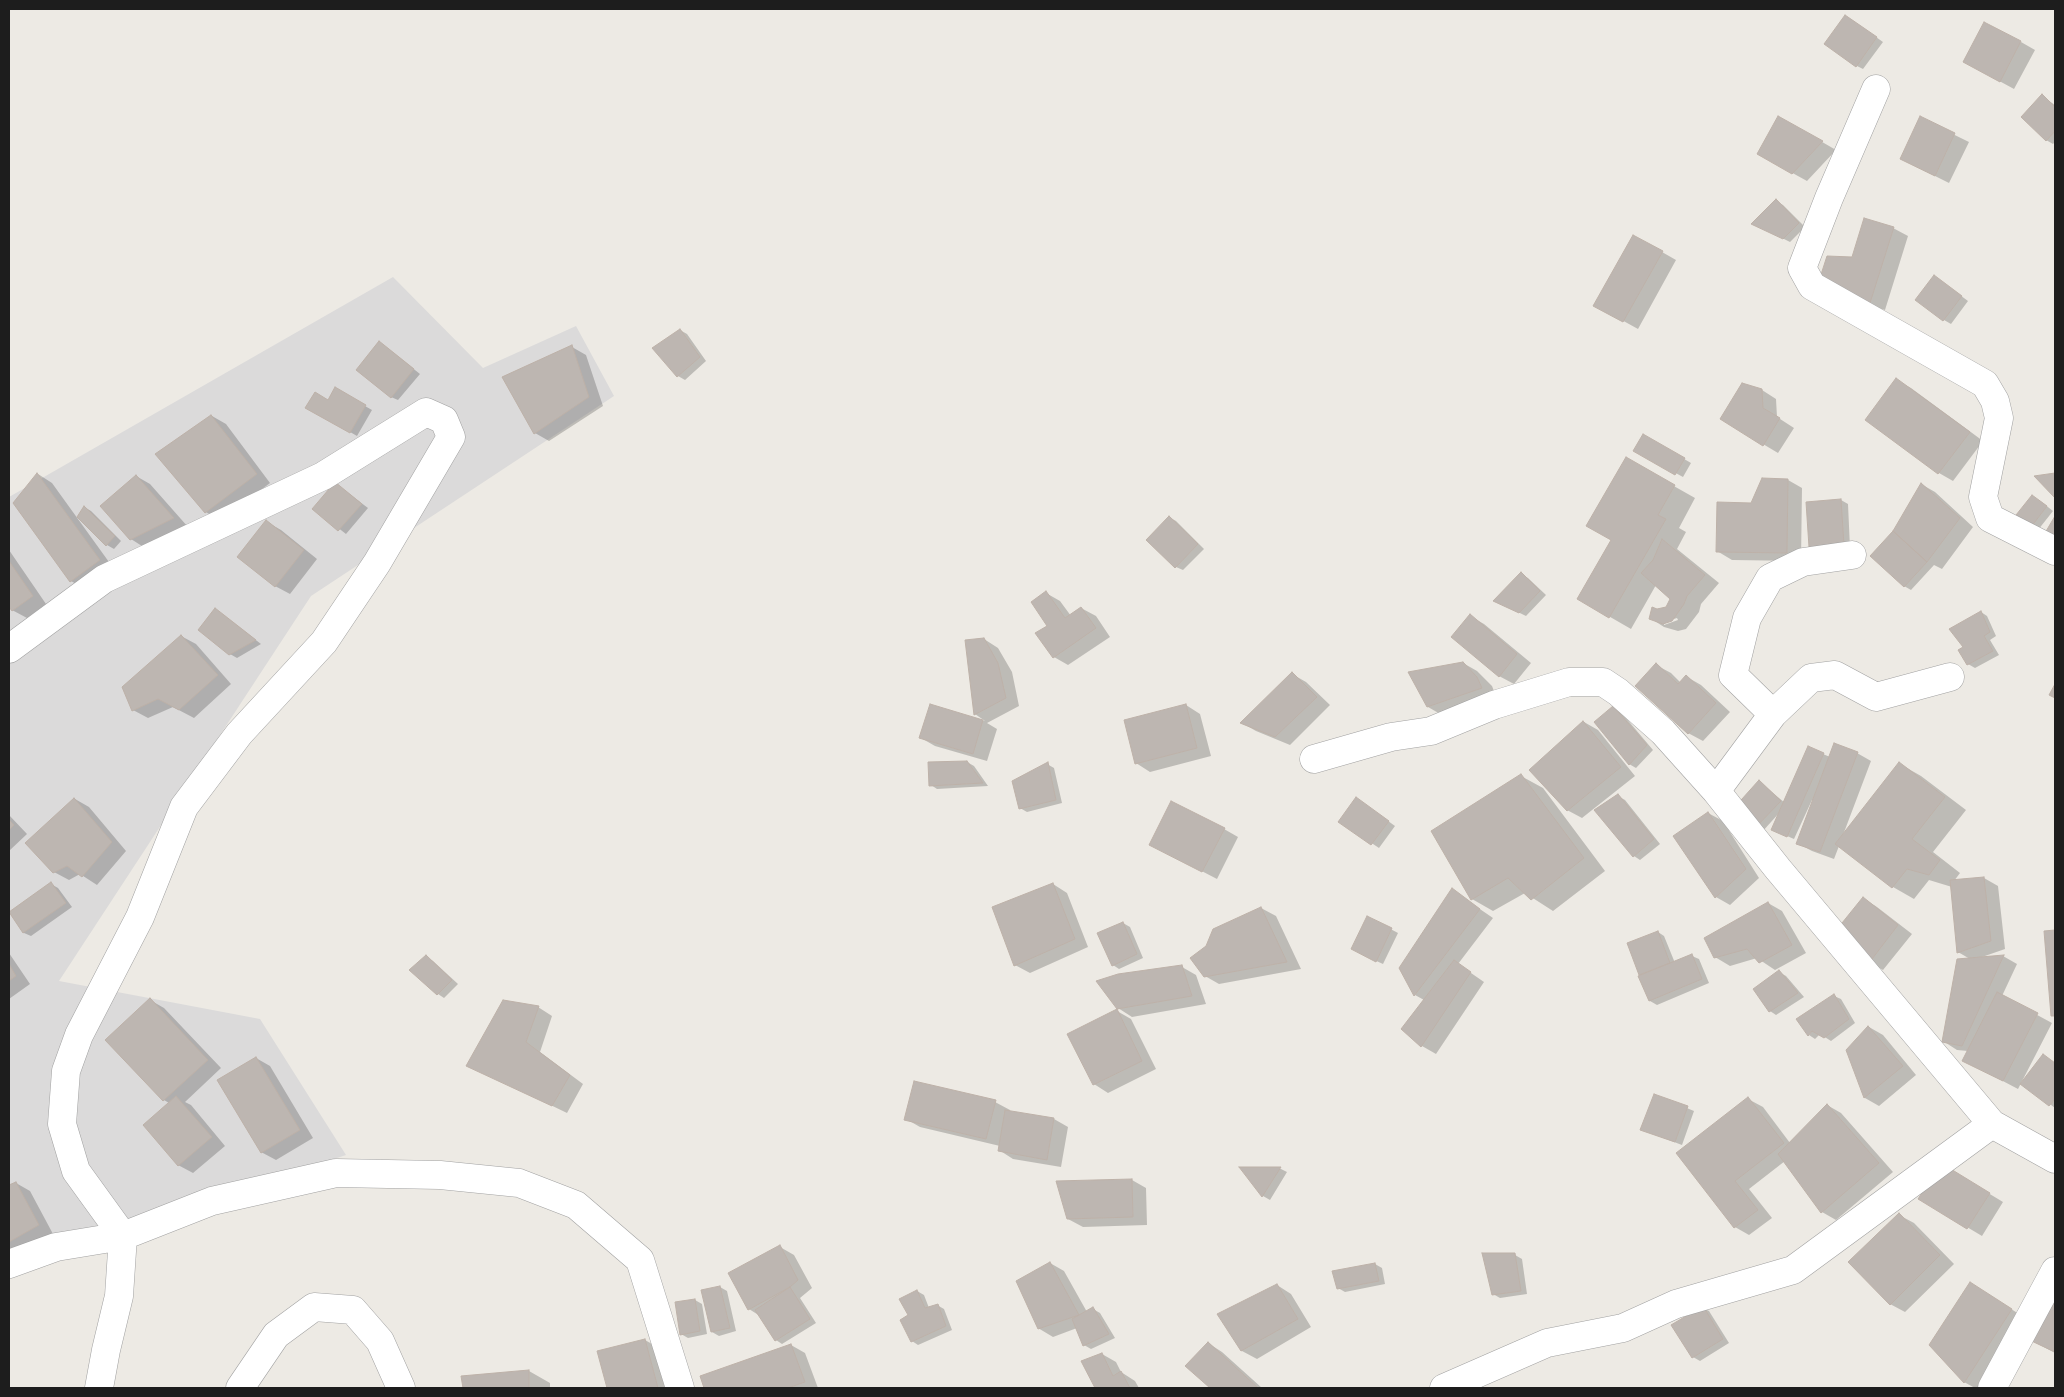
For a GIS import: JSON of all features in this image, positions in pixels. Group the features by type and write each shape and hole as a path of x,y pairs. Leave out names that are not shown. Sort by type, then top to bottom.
{"street":[{"path":"1876,89 1829,198 1802,268 1812,286 1985,384 1995,401 2000,418 1983,497 1990,518 2055,551"},
{"path":"9,649 104,578 323,476 426,412 444,420 451,437 378,563 324,642 239,734 184,807 140,917 79,1035 66,1070 62,1124 76,1171 123,1236 119,1296 99,1388"},
{"path":"1773,714 1732,675 1747,618 1770,578 1802,562 1852,555"},
{"path":"1716,791 1773,714 1811,678 1835,675 1876,697 1950,677"},
{"path":"1314,759 1391,737 1431,731 1494,705 1569,682 1603,682 1618,692 1663,732 1716,791 1778,869 1992,1124 2055,1160"},
{"path":"1444,1388 1547,1343 1623,1328 1676,1304 1793,1270 1992,1124"},
{"path":"9,1264 56,1247 123,1236 212,1201 336,1173 440,1175 519,1183 576,1205 640,1260 680,1388"},
{"path":"1992,1388 2055,1271"},
{"path":"240,1388 276,1335 314,1307 353,1310 380,1341 401,1388"}],"shaded area":[{"path":"393,277 483,368 576,326 614,396 311,596 59,981 260,1019 346,1155 9,1267 9,497"}],"building":[{"path":"1845,15 1877,37 1856,67 1824,44"},
{"path":"1984,22 2021,41 2000,82 1963,62"},
{"path":"2042,94 2055,107 2055,131 2046,141 2021,117"},
{"path":"1778,116 1823,141 1792,174 1757,154"},
{"path":"1920,116 1955,133 1935,176 1900,159"},
{"path":"1776,199 1799,223 1783,239 1751,224"},
{"path":"1864,218 1894,227 1870,303 1817,287 1827,256 1852,257"},
{"path":"1633,235 1663,251 1623,322 1593,306"},
{"path":"1934,275 1962,296 1943,321 1915,300"},
{"path":"680,329 700,357 677,377 652,348"},
{"path":"379,341 414,369 391,398 356,370"},
{"path":"572,345 589,397 534,434 502,377"},
{"path":"1896,378 1970,432 1938,474 1865,420"},
{"path":"1742,383 1762,389 1763,408 1780,418 1763,446 1720,419"},
{"path":"335,387 366,405 350,433 305,408 315,392 328,400"},
{"path":"211,415 257,474 205,513 155,454"},
{"path":"1643,434 1685,458 1675,475 1633,451"},
{"path":"1626,457 1675,485 1658,515 1666,519 1609,618 1577,599 1611,540 1586,526"},
{"path":"37,473 100,560 70,582 13,503"},
{"path":"2055,473 2055,498 2034,476"},
{"path":"136,475 174,518 130,540 100,506"},
{"path":"1762,478 1788,479 1787,553 1716,552 1717,502 1751,503"},
{"path":"335,482 362,504 338,531 312,509"},
{"path":"1921,483 1960,518 1927,562 1893,531"},
{"path":"2032,495 2047,506 2031,527 2016,515"},
{"path":"1841,499 1844,545 1809,547 1806,502"},
{"path":"84,506 115,536 106,546 77,517"},
{"path":"1169,516 1198,544 1175,568 1146,540"},
{"path":"2055,516 2055,539 2045,533"},
{"path":"266,520 304,550 275,587 237,557"},
{"path":"1893,531 1927,562 1904,587 1870,556"},
{"path":"1662,539 1705,575 1687,596 1684,604 1672,621 1663,624 1649,619 1652,607 1657,609 1666,607 1670,599 1641,573 1653,560"},
{"path":"9,561 33,596 12,611 9,607"},
{"path":"1521,572 1540,591 1519,613 1493,601"},
{"path":"1046,591 1065,618 1081,607 1096,628 1053,658 1035,633 1047,626 1031,602"},
{"path":"215,608 256,640 229,655 198,630"},
{"path":"1981,611 1990,632 1984,636 1993,651 1967,665 1958,650 1963,647 1949,629"},
{"path":"1470,614 1517,654 1499,677 1451,637"},
{"path":"181,635 218,675 179,710 158,699 132,711 122,687"},
{"path":"984,638 998,663 1006,698 974,715 965,640"},
{"path":"1463,662 1477,677 1482,688 1427,707 1408,672"},
{"path":"1656,663 1678,684 1686,675 1716,703 1688,734 1635,686"},
{"path":"1292,672 1317,697 1275,737 1240,723"},
{"path":"2055,684 2055,698 2049,695"},
{"path":"930,704 983,720 973,754 919,738"},
{"path":"1186,704 1197,748 1135,764 1124,720"},
{"path":"1613,706 1647,745 1629,765 1594,722"},
{"path":"1583,721 1621,767 1567,811 1529,770"},
{"path":"1834,743 1858,752 1820,852 1796,844"},
{"path":"1808,746 1824,753 1787,837 1771,830"},
{"path":"967,761 983,783 929,786 928,762"},
{"path":"1048,762 1056,800 1019,809 1012,781"},
{"path":"1899,762 1945,797 1912,839 1940,860 1929,875 1907,869 1892,888 1835,844"},
{"path":"1521,774 1584,858 1531,900 1508,878 1471,900 1431,831"},
{"path":"1759,780 1781,801 1754,829 1733,809"},
{"path":"1618,794 1654,839 1633,857 1594,810"},
{"path":"1356,797 1389,821 1371,845 1338,822"},
{"path":"74,798 112,842 82,877 67,866 53,873 25,843"},
{"path":"1171,801 1225,828 1202,872 1149,845"},
{"path":"1708,812 1746,869 1715,898 1673,836"},
{"path":"9,820 14,825 9,830"},
{"path":"1984,877 1991,941 1957,953 1950,880"},
{"path":"51,882 66,903 23,933 9,912"},
{"path":"1053,883 1075,939 1014,966 992,907"},
{"path":"1452,888 1480,909 1414,996 1399,968"},
{"path":"1863,897 1898,925 1869,963 1842,923"},
{"path":"1768,902 1792,945 1759,963 1747,949 1714,958 1704,938"},
{"path":"1261,907 1287,962 1204,977 1190,958 1206,946 1213,929"},
{"path":"1367,916 1392,928 1376,962 1351,949"},
{"path":"1123,922 1137,954 1112,966 1097,933"},
{"path":"2055,930 2055,1016 2051,1016 2044,931"},
{"path":"1658,931 1670,963 1639,975 1627,943"},
{"path":"1692,954 1702,979 1649,1001 1638,976"},
{"path":"426,955 452,980 437,995 409,970"},
{"path":"2004,955 1962,1046 1942,1042 1957,959"},
{"path":"1454,960 1471,972 1421,1047 1401,1029"},
{"path":"9,964 16,976 9,981"},
{"path":"1182,965 1192,996 1117,1009 1096,981 1118,974"},
{"path":"1779,970 1798,993 1769,1012 1753,989"},
{"path":"1997,992 2038,1013 2003,1081 1962,1061"},
{"path":"1834,994 1849,1019 1824,1038 1812,1031 1808,1036 1796,1019"},
{"path":"150,998 208,1060 163,1101 105,1040"},
{"path":"503,1000 539,1006 526,1042 570,1075 552,1106 466,1066"},
{"path":"1117,1009 1142,1061 1093,1085 1067,1034"},
{"path":"1868,1026 1903,1066 1864,1098 1846,1050"},
{"path":"2043,1054 2055,1063 2055,1099 2049,1106 2020,1084"},
{"path":"256,1057 300,1130 261,1153 217,1080"},
{"path":"914,1081 996,1100 986,1139 904,1120"},
{"path":"1654,1094 1688,1106 1675,1142 1640,1130"},
{"path":"176,1096 212,1137 178,1166 143,1125"},
{"path":"1748,1097 1784,1143 1735,1181 1758,1210 1734,1228 1676,1153"},
{"path":"1827,1104 1879,1163 1821,1213 1778,1154"},
{"path":"1005,1110 1054,1118 1047,1160 998,1151"},
{"path":"1941,1163 1990,1193 1967,1229 1918,1199"},
{"path":"1239,1167 1281,1167 1262,1197"},
{"path":"1132,1179 1133,1217 1067,1219 1056,1181"},
{"path":"16,1182 39,1225 9,1242 9,1185"},
{"path":"1899,1213 1940,1255 1890,1305 1848,1262"},
{"path":"780,1245 798,1280 790,1287 748,1310 728,1273"},
{"path":"1482,1253 1515,1253 1521,1291 1492,1295"},
{"path":"1050,1262 1079,1315 1038,1329 1016,1281"},
{"path":"1375,1263 1379,1281 1337,1289 1332,1271"},
{"path":"1970,1282 2012,1309 1964,1383 1929,1345"},
{"path":"1277,1284 1298,1319 1241,1351 1217,1314"},
{"path":"2055,1285 2055,1352 2023,1337"},
{"path":"720,1286 730,1328 711,1332 701,1290"},
{"path":"790,1287 810,1319 775,1341 755,1310"},
{"path":"917,1290 925,1308 938,1304 946,1326 911,1342 900,1320 908,1315 899,1299"},
{"path":"695,1299 700,1331 680,1335 675,1302"},
{"path":"1703,1306 1723,1339 1692,1358 1671,1325"},
{"path":"1093,1307 1109,1334 1083,1346 1072,1319"},
{"path":"645,1339 658,1388 607,1388 597,1351"},
{"path":"1208,1342 1258,1388 1210,1388 1185,1366"},
{"path":"791,1344 805,1382 788,1388 704,1388 700,1376"},
{"path":"1102,1353 1113,1376 1121,1371 1130,1388 1095,1388 1081,1361"},
{"path":"529,1370 529,1388 463,1388 461,1376"}]}
